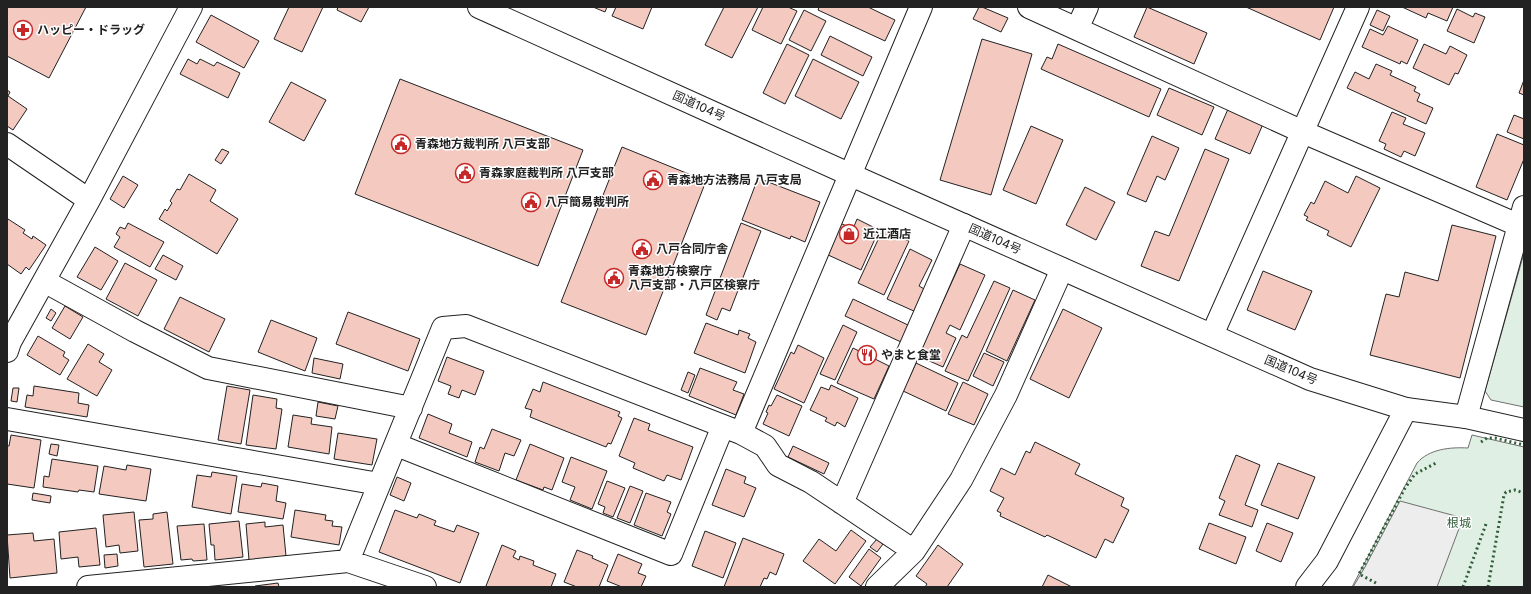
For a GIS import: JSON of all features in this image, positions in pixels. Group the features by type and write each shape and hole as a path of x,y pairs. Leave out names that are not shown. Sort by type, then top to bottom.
{"main road":[{"path":"8,344 89,200 191,7"},
{"name":"国道104号","path":"478,7 1310,379 1406,409 1466,417 1524,430"},
{"path":"397,445 671,554 732,429 851,175 921,7"},
{"path":"1028,7 1303,132 1521,216 1466,417"},
{"path":"1077,29 1087,7"},
{"path":"1212,335 1358,7"},
{"path":"7,144 89,200"},
{"path":"842,503 964,225"},
{"path":"877,587 914,551 961,480 1006,395 1062,269"},
{"path":"44,281 135,331 208,368 411,408"},
{"path":"348,561 379,484 397,445 443,328 466,326 732,429 765,446 778,465 811,482 914,551"},
{"path":"1307,587 1327,561 1406,409"},
{"path":"7,419 379,484"},
{"path":"88,587 348,561 425,587"}],"green space":[{"path":"1524,253 1524,407 1491,400 1485,391"},
{"name":"根城","path":"1472,435 1524,447 1524,587 1352,587 1417,463 1422,458 1440,450 1468,448"}],"shaded area":[{"path":"1400,501 1463,518 1437,587 1353,587 1365,567"}],"building":[{"path":"7,7 86,7 49,78 7,56"},
{"path":"289,7 323,7 302,52 274,39"},
{"path":"338,7 369,7 361,22 337,10"},
{"path":"593,7 607,7 605,12"},
{"path":"616,7 652,7 643,29 612,16"},
{"path":"724,7 758,7 732,58 705,45"},
{"path":"763,7 788,7 797,11 781,44 752,30"},
{"path":"819,7 868,7 895,20 885,41 818,10"},
{"path":"979,7 1008,18 1001,32 973,19"},
{"path":"1147,7 1207,33 1194,64 1134,37"},
{"path":"1246,7 1334,7 1320,40"},
{"path":"1402,7 1453,7 1447,21 1428,13 1426,18"},
{"path":"1457,9 1473,17 1475,13 1485,17 1474,43 1447,31"},
{"path":"804,10 826,21 811,51 789,40"},
{"path":"1377,10 1390,16 1383,31 1370,25"},
{"path":"211,15 259,41 244,68 196,42"},
{"path":"1388,26 1418,40 1407,64 1401,61 1400,64 1362,47 1370,29 1383,35"},
{"path":"830,36 872,57 863,76 821,55"},
{"path":"982,39 1032,54 991,195 940,180"},
{"path":"787,44 809,55 785,104 763,93"},
{"path":"1058,44 1161,89 1149,117 1041,69 1047,57 1052,59"},
{"path":"1424,44 1446,54 1450,46 1467,55 1458,74 1455,73 1449,85 1413,68"},
{"path":"188,59 197,64 200,59 214,66 217,62 240,73 228,98 180,74"},
{"path":"813,59 859,82 841,119 795,96"},
{"path":"1376,64 1392,71 1390,75 1416,87 1414,91 1420,94 1417,101 1433,108 1426,124 1347,88 1355,72 1369,79"},
{"path":"400,79 583,150 538,266 355,194"},
{"path":"1524,80 1524,95 1519,93"},
{"path":"291,82 326,100 304,141 269,122"},
{"path":"1169,88 1214,107 1202,135 1157,115"},
{"path":"7,90 10,92 8,96 27,109 13,130 7,126"},
{"path":"1228,109 1263,124 1250,154 1215,139"},
{"path":"1392,112 1406,118 1403,124 1425,133 1415,156 1404,151 1401,157 1384,149 1386,144 1379,141"},
{"path":"1514,115 1524,119 1524,139 1507,132"},
{"path":"1031,126 1063,140 1036,204 1003,190"},
{"path":"1497,134 1524,145 1524,159 1507,200 1476,187"},
{"path":"1152,136 1179,148 1165,180 1157,176 1146,202 1127,194"},
{"path":"622,147 706,181 646,335 561,302"},
{"path":"222,149 229,152 221,164 215,160"},
{"path":"1205,149 1229,159 1179,281 1141,266 1155,231 1169,236"},
{"path":"189,174 216,190 210,201 238,219 217,254 159,219 165,209 167,211 172,203 170,201 177,189 180,190"},
{"path":"123,176 138,185 124,208 110,199"},
{"path":"1356,176 1380,188 1351,247 1327,235 1329,231 1306,220 1308,217 1304,215 1311,202 1314,204 1325,181 1348,193"},
{"path":"758,178 820,202 805,242 791,236 790,239 742,220"},
{"path":"1085,187 1115,202 1096,240 1066,225"},
{"path":"8,219 25,230 23,233 32,239 33,236 46,245 29,270 26,267 21,274 7,264"},
{"path":"857,219 879,230 861,270 826,254 840,223 853,229"},
{"path":"128,223 164,242 150,267 114,247 120,237 116,234 120,227 125,229"},
{"path":"741,223 761,231 730,311 722,308 717,320 706,315"},
{"path":"1452,225 1496,236 1460,378 1370,355 1386,294 1399,297 1405,272 1438,281"},
{"path":"883,229 909,241 884,295 858,283"},
{"path":"95,247 118,261 101,290 77,277"},
{"path":"910,249 932,260 919,286 926,290 916,312 887,299"},
{"path":"163,255 183,266 176,280 155,269"},
{"path":"125,263 157,280 138,316 106,299"},
{"path":"960,264 985,275 960,330 950,325 946,333 956,338 943,367 918,356"},
{"path":"1263,271 1312,291 1295,330 1247,310"},
{"path":"994,281 1010,288 968,381 945,371 962,335 967,338"},
{"path":"1013,290 1035,300 1007,361 986,351"},
{"path":"180,297 225,319 209,352 164,329"},
{"path":"853,299 908,325 901,342 845,316"},
{"path":"65,306 83,317 70,339 52,328"},
{"path":"51,309 56,313 51,321 46,318"},
{"path":"1063,309 1102,328 1069,398 1030,379"},
{"path":"348,312 420,339 408,371 336,344"},
{"path":"271,320 317,338 305,371 258,352"},
{"path":"706,323 738,335 739,330 750,334 748,338 756,342 745,373 694,353"},
{"path":"843,325 857,332 835,380 820,374"},
{"path":"38,336 65,352 63,356 69,360 60,375 27,355"},
{"path":"88,344 104,354 99,362 112,370 97,396 67,379"},
{"path":"798,345 824,358 804,403 774,389 791,352 794,354"},
{"path":"853,348 889,366 874,399 837,383"},
{"path":"984,353 1004,362 993,386 973,376"},
{"path":"447,357 484,371 475,395 462,390 459,398 448,394 451,386 438,381"},
{"path":"314,358 343,364 340,379 312,373"},
{"path":"916,363 958,383 946,411 903,391"},
{"path":"700,368 737,382 733,390 744,394 736,415 689,396"},
{"path":"688,372 695,375 688,393 681,390"},
{"path":"543,382 620,412 618,416 622,418 611,444 608,443 606,447 530,417 532,410 525,408 533,389 540,392"},
{"path":"963,382 988,394 974,425 948,414"},
{"path":"831,385 858,398 845,427 837,422 835,426 825,421 827,418 810,410 821,387 829,390"},
{"path":"34,386 79,393 78,403 89,405 87,417 25,407 27,395 33,396"},
{"path":"227,386 250,390 241,444 218,440"},
{"path":"13,388 19,388 17,402 11,401"},
{"path":"253,395 277,399 276,408 282,409 276,449 246,445"},
{"path":"777,395 802,406 789,436 763,424 768,413 766,412 769,405 771,406"},
{"path":"318,402 338,406 335,419 316,416"},
{"path":"428,414 452,424 449,433 472,442 467,457 419,438"},
{"path":"293,415 312,418 311,424 332,427 329,454 288,447"},
{"path":"634,418 650,424 648,430 693,447 681,480 667,475 664,481 633,468 635,463 619,456"},
{"path":"492,429 521,440 514,456 505,453 499,471 475,462 480,447 484,449"},
{"path":"338,433 377,439 372,465 334,459"},
{"path":"11,435 41,440 34,488 7,484 7,446 9,446"},
{"path":"1035,442 1080,464 1075,474 1124,498 1121,506 1129,510 1113,543 1105,539 1096,558 1047,535 1045,537 1000,516 1001,513 997,511 1004,498 990,491 1001,468 1015,475 1026,451 1030,453"},
{"path":"51,444 59,445 57,456 49,454"},
{"path":"530,444 564,458 552,490 544,487 543,490 516,480"},
{"path":"793,446 829,463 824,474 788,457"},
{"path":"1236,455 1260,465 1245,505 1258,510 1252,527 1219,515 1225,501 1219,498"},
{"path":"571,457 607,471 592,509 570,500 575,487 562,482"},
{"path":"52,459 98,466 94,492 79,490 78,492 43,487 44,476 49,477"},
{"path":"1278,463 1315,477 1298,519 1261,505"},
{"path":"127,465 151,469 146,501 99,494 104,466 126,470"},
{"path":"726,469 746,477 744,483 756,488 744,517 712,505"},
{"path":"212,472 237,476 231,514 192,507 197,475 211,477"},
{"path":"397,477 411,483 404,501 390,495"},
{"path":"607,481 625,488 613,517 603,513 605,507 598,504"},
{"path":"262,483 278,486 276,501 286,503 283,519 238,512 242,484 261,487"},
{"path":"630,486 643,491 630,523 617,518"},
{"path":"33,493 51,496 50,503 32,500"},
{"path":"646,493 671,502 667,512 671,514 662,536 634,525"},
{"path":"295,510 326,515 325,520 333,521 332,526 342,527 339,545 291,537"},
{"path":"395,510 417,518 419,514 436,521 434,525 454,532 457,525 479,533 460,583 379,552"},
{"path":"134,512 138,551 120,553 119,545 106,547 103,515"},
{"path":"167,512 173,564 144,567 139,520 153,519 153,514"},
{"path":"239,521 243,557 215,560 214,545 211,545 209,524"},
{"path":"265,522 265,527 283,525 286,556 249,560 246,524"},
{"path":"1209,523 1246,537 1236,564 1199,549"},
{"path":"1267,523 1293,533 1281,562 1256,551"},
{"path":"204,524 207,560 181,560 177,526"},
{"path":"96,528 100,565 79,567 78,557 61,559 59,532"},
{"path":"851,530 866,541 835,584 803,561 819,539 836,551"},
{"path":"705,531 736,543 723,578 692,566"},
{"path":"33,533 34,541 54,539 57,573 10,578 7,535"},
{"path":"743,538 784,554 776,575 770,572 767,579 764,578 760,587 724,587"},
{"path":"877,539 883,544 877,552 870,547"},
{"path":"502,545 516,551 513,557 519,560 520,556 534,561 533,565 556,574 551,587 486,586"},
{"path":"938,545 963,564 947,587 925,587 927,584 916,576"},
{"path":"869,549 881,558 861,586 849,577"},
{"path":"577,550 593,556 592,558 608,565 599,587 577,587 564,582"},
{"path":"117,554 118,566 105,568 104,555"},
{"path":"618,554 642,564 638,573 646,576 641,587 622,587 607,581"},
{"path":"1048,575 1072,587 1042,587"},
{"path":"278,583 279,587 255,587 255,586"}],"hedge":[{"path":"1481,442 1487,438 1495,438 1524,445"},
{"path":"1376,583 1359,574 1405,488 1415,474 1436,463"},
{"path":"1488,587 1504,495 1506,492 1515,490 1524,493"},
{"path":"1463,587 1486,524"}],"place":[{"name":"ハッピー・ドラッグ","path":"23,30"},
{"name":"青森地方裁判所 八戸支部","path":"401,144"},
{"name":"青森家庭裁判所 八戸支部","path":"465,173"},
{"name":"青森地方法務局 八戸支局","path":"653,180"},
{"name":"八戸簡易裁判所","path":"531,202"},
{"name":"近江酒店","path":"849,234"},
{"name":"八戸合同庁舎","path":"642,249"},
{"name":"青森地方検察庁 八戸支部・八戸区検察庁","path":"614,278"},
{"name":"やまと食堂","path":"867,355"}]}
